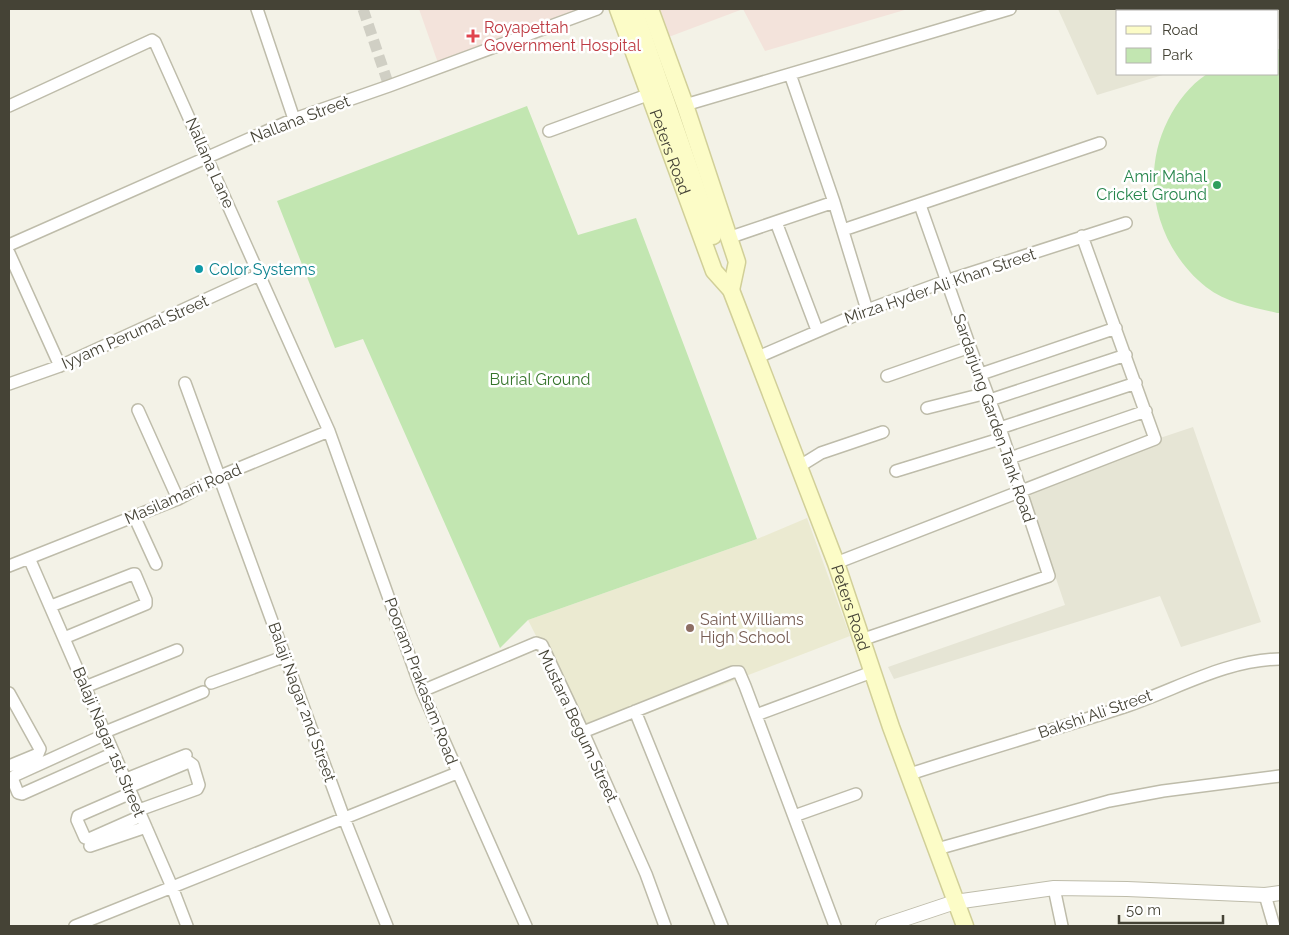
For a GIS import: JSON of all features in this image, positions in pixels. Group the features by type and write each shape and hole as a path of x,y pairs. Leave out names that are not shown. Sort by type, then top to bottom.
{"main road":[{"name":"Peters Road","path":"618,9 714,270 731,290 800,466 836,563 872,672 965,926"},
{"path":"634,9 721,238"},
{"name":"Peters Road","path":"650,9 685,105 721,238 736,262 731,290"}],"street":[{"path":"258,9 294,119"},
{"name":"Nallana Street","path":"9,245 294,119 597,9"},
{"path":"685,105 1010,9"},
{"name":"Nallana Lane","path":"9,106 154,40 329,431"},
{"path":"790,74 834,202 867,310"},
{"path":"549,131 650,94"},
{"path":"843,230 1100,143"},
{"path":"721,238 834,202"},
{"name":"Sardarjung Garden Tank Road","path":"861,640 1047,577 1049,574 1020,492 1002,433 920,205"},
{"path":"776,222 817,330"},
{"name":"Mirza Hyder Ali Khan Street","path":"758,357 817,330 946,281 1126,223"},
{"path":"836,563 1155,439 1082,236"},
{"path":"9,253 60,366"},
{"name":"Iyyam Perumal Street","path":"9,384 60,366 260,275"},
{"path":"981,374 1116,328"},
{"path":"887,376 970,347"},
{"path":"927,408 988,396 1126,355"},
{"name":"Balaji Nagar 2nd Street","path":"185,383 344,818 387,926"},
{"path":"896,471 1136,383"},
{"path":"138,410 178,499"},
{"path":"1010,458 1146,411"},
{"name":"Masilamani Road","path":"9,566 178,499 220,476 329,431"},
{"name":"Pooram Prakasam Road","path":"329,431 422,691 526,926"},
{"path":"800,466 821,453 883,432"},
{"path":"134,516 156,564"},
{"name":"Balaji Nagar 1st Street","path":"29,558 172,887 186,926"},
{"path":"50,606 135,574 146,604 64,638"},
{"name":"Mustara Begum Street","path":"422,691 536,643 545,648 646,874 665,926"},
{"path":"85,687 178,650"},
{"path":"211,683 286,656"},
{"name":"Bakshi Ali Street","path":"910,774 1127,706 1220,670 1255,661 1280,659"},
{"path":"583,732 733,672 739,672 835,926"},
{"path":"756,715 872,672"},
{"path":"114,753 22,794 18,793 12,778 105,733 203,692"},
{"path":"9,693 40,749 38,754 9,766"},
{"path":"635,711 722,926"},
{"path":"128,786 189,762 192,765 199,785 197,789 140,813 89,839 85,838 77,820 78,816 128,786 186,755"},
{"path":"74,926 457,773"},
{"path":"936,848 1109,801 1163,791 1280,776"},
{"path":"794,816 856,794"},
{"path":"90,846 146,827"},
{"path":"1054,888 1062,926"},
{"path":"883,926 955,902 1054,888 1266,895 1280,893"},
{"path":"1266,895 1274,926"}],"shaded area":[{"name":"Royapettah Government Hospital","path":"419,9 598,9 438,63"},
{"path":"656,9 743,9 666,38"},
{"name":"Royapettah Government Hospital","path":"743,9 908,9 765,51"},
{"path":"1058,9 1280,9 1279,38 1279,10 1116,10 1116,75 1163,75 1097,95"},
{"path":"1193,427 1261,622 1181,647 1160,596 894,679 888,667 1065,605 1027,493 1160,438"},
{"name":"Saint Williams High School","path":"807,518 850,636 587,737 528,620 757,539"}],"green space":[{"name":"Amir Mahal Cricket Ground","path":"1280,49 1280,313 1231,301 1206,287 1189,271 1175,252 1164,232 1157,210 1154,187 1159,142 1168,120 1180,100 1206,75 1279,75"},
{"name":"Burial Ground","path":"527,106 578,235 636,218 757,539 528,620 500,648 363,339 335,348 277,201"}],"tunnel":[{"path":"363,9 389,86"}],"place":[{"name":"Royapettah Government Hospital","path":"473,36"},
{"name":"Amir Mahal Cricket Ground","path":"1217,185"},
{"name":"Color Systems","path":"199,269"},
{"name":"Saint Williams High School","path":"690,628"}]}
